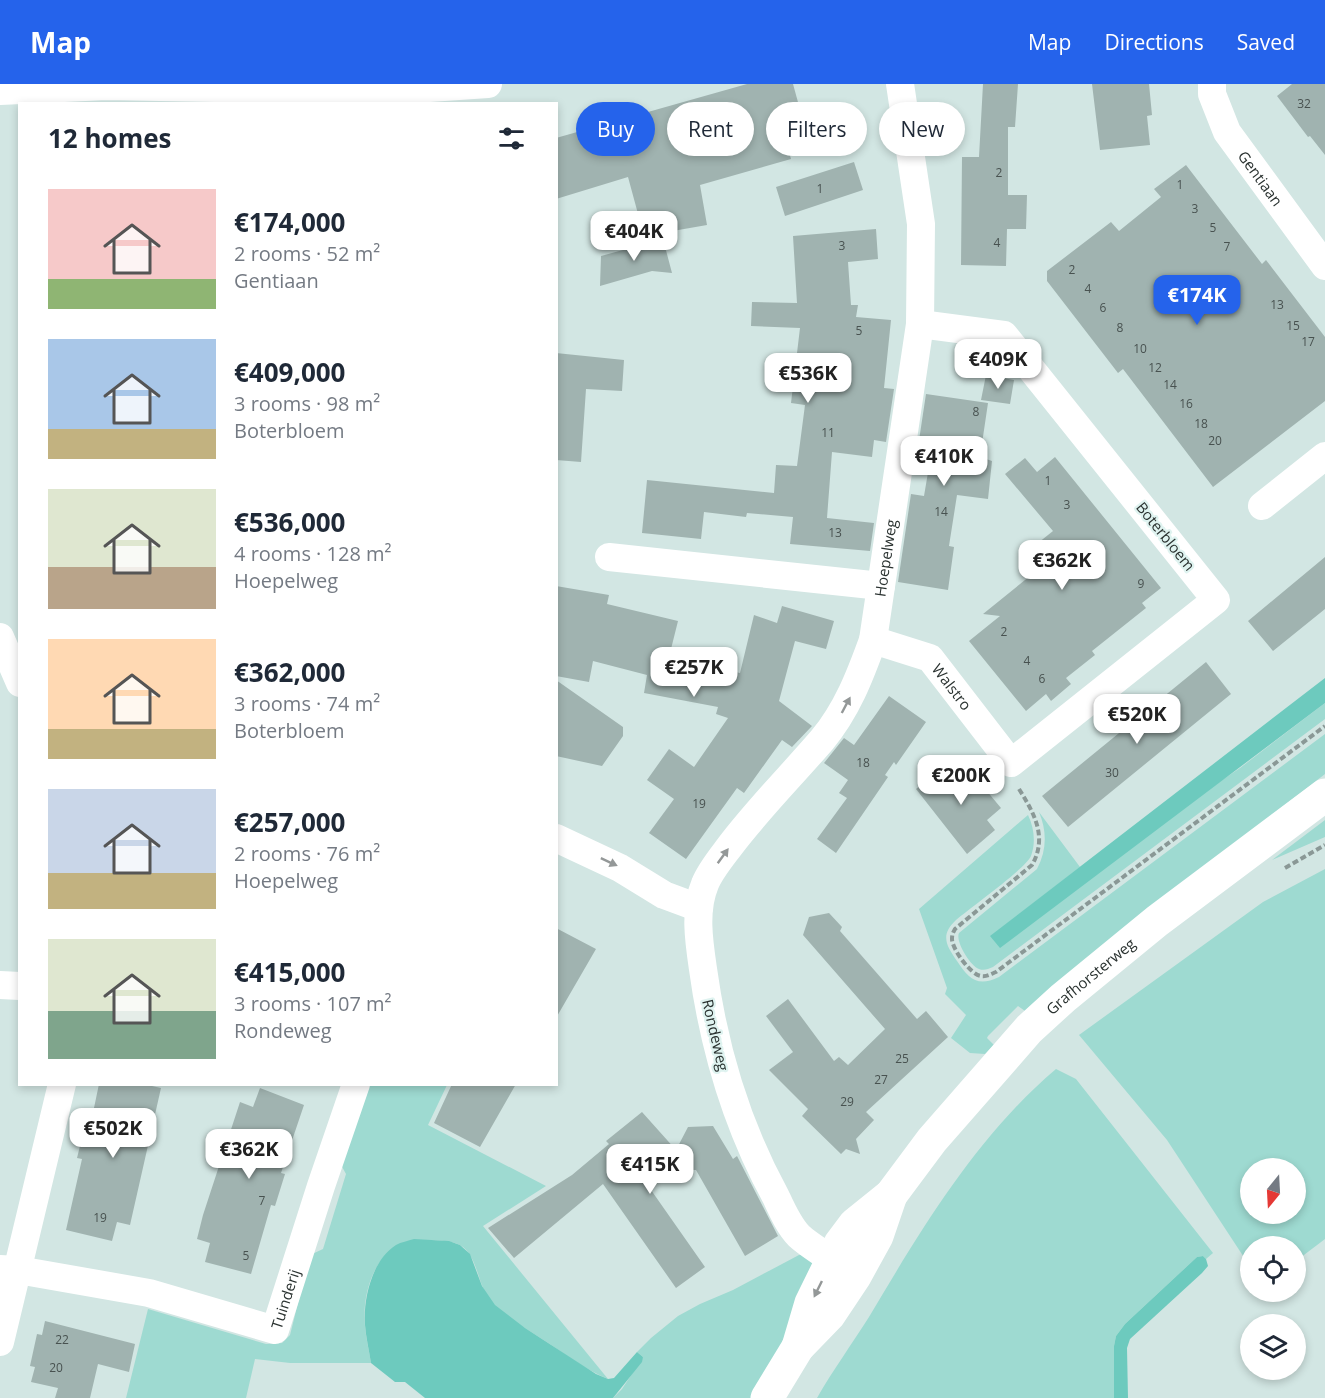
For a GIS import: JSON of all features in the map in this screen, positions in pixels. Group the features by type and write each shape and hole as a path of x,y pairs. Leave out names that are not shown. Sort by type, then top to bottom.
{"main road":[{"name":"Grafhorsterweg","path":"767,1398 798,1347 811,1303 844,1267 855,1224 891,1196 932,1140 1029,1029 1157,921 1325,795"}],"street":[{"path":"0,91 75,95 106,85 385,93 488,84"},
{"name":"Hoepelweg","path":"699,908 705,884 720,860 754,815 823,739 842,712 859,680 873,640 920,324 921,224 900,84"},
{"name":"Gentiaan","path":"1212,84 1212,94 1227,132 1325,266"},
{"name":"Boterbloem","path":"920,324 1004,335 1216,600 1011,763"},
{"path":"1262,506 1325,456"},
{"path":"609,557 881,586"},
{"path":"0,637 18,678"},
{"name":"Walstro","path":"873,640 930,658 1011,763"},
{"path":"558,839 620,868 664,895 699,908"},
{"name":"Rondeweg","path":"699,908 699,936 708,1002 736,1112 767,1182 799,1236 844,1267"},
{"path":"0,985 18,986"},
{"path":"0,1342 9,1269 61,1086"},
{"name":"Tuinderij","path":"9,1269 149,1293 275,1330 355,1086"}],"path":[{"path":"1011,763 1018,788 1036,817 1040,843 1032,865 960,924 952,934 953,946 968,967 975,974 982,976 996,972 1325,726"}],"shaded area":[{"path":"1325,678 1325,703 1000,948 990,936"},
{"path":"1325,703 1325,719 993,967 979,969 968,958 959,942 959,933 1037,869 1043,855 1045,840 1039,812 1080,867 991,936 1240,768"},
{"path":"1325,734 1325,774 1107,942 1025,1011 1018,1006 988,1036 987,1038 994,1045 985,1054 970,1053 951,1038 966,1015 945,994 947,988 919,909 1028,815 1034,835 1031,856 1027,862 956,920 946,935 948,945 961,967 969,976 979,981 985,982 999,977"},
{"path":"1325,820 1325,837 1272,860"},
{"path":"1325,869 1325,1239 1306,1253 1306,1236 1240,1236 1240,1251 1167,1140 1079,1035 1263,902"},
{"path":"1056,1069 1076,1079 1213,1253 1206,1259 1203,1256 1197,1257 1125,1324 1116,1336 1114,1398 817,1398 909,1250 976,1153 1027,1095"},
{"path":"368,1086 447,1086 428,1125 546,1186 483,1226 608,1379 574,1361 499,1309 484,1291 466,1249 447,1241 424,1240 408,1241 395,1247 376,1268 366,1297 365,1312 365,1331 371,1363 290,1363 255,1359 246,1398 126,1398 148,1309 266,1344 282,1343 290,1335 310,1255 323,1249 346,1174 339,1161"},
{"path":"414,1239 449,1241 460,1245 470,1254 482,1286 495,1305 525,1328 596,1374 608,1379 614,1378 637,1352 643,1357 642,1362 613,1398 425,1398 405,1382 395,1382 371,1363 365,1325 366,1304 371,1281 381,1260 396,1245"},
{"path":"807,1254 821,1262 784,1341 752,1398 613,1398 622,1389 643,1357 637,1352 678,1316 799,1255"},
{"path":"1203,1256 1208,1266 1202,1273 1130,1339 1127,1348 1128,1398 1114,1398 1116,1336 1125,1324 1197,1257"}],"building":[{"path":"747,84 793,84 798,102 766,102 766,156 790,156 791,159 700,185 707,225 644,236 628,177 558,198 558,137 576,132 576,156 655,156 655,110 667,107 667,156 754,156 754,102 683,102"},
{"path":"983,84 1018,84 1015,127 1008,127 1008,195 1027,195 1026,229 1007,229 1006,266 961,265 962,157 979,157"},
{"path":"1092,84 1149,84 1152,115 1147,116 1150,145 1100,150"},
{"path":"1292,84 1325,84 1325,155 1310,136 1308,137 1277,96"},
{"path":"854,162 863,190 785,216 776,187"},
{"path":"1186,165 1262,264 1266,260 1325,337 1325,401 1213,487 1123,369 1118,373 1047,281 1047,271 1111,222 1119,231 1161,197 1154,189"},
{"path":"876,229 878,259 848,262 851,305 858,305 856,317 891,320 884,388 894,389 886,442 874,440 872,457 832,452 827,518 874,523 870,551 790,544 793,517 747,513 746,517 704,512 701,539 642,533 647,480 774,493 776,465 797,466 805,405 791,403 800,328 751,326 752,302 797,303 793,236"},
{"path":"663,239 672,273 652,271 600,286 601,256"},
{"path":"558,353 624,360 622,391 586,389 581,462 558,460"},
{"path":"986,375 1014,380 1010,404 981,400"},
{"path":"926,394 988,403 980,457 992,461 988,499 957,495 949,546 954,547 948,590 898,582 911,494 924,496 932,449 918,447"},
{"path":"1055,457 1161,588 1142,603 1146,608 1092,651 1095,655 1066,678 1071,684 1051,701 1046,694 1026,711 969,641 1000,616 983,614 1041,567 1028,551 1053,531 1005,474 1025,458 1037,472"},
{"path":"1325,557 1325,609 1273,651 1248,621"},
{"path":"558,586 609,595 607,604 678,621 669,657 740,673 754,615 777,623 782,606 834,621 826,649 795,641 779,701 812,726 792,747 782,740 744,793 737,788 686,859 649,833 674,799 647,780 669,749 694,767 728,718 716,714 718,707 644,693 647,675 593,661 589,682 558,676"},
{"path":"1206,662 1231,694 1068,827 1042,796"},
{"path":"558,681 623,727 623,736 602,766 558,756"},
{"path":"889,696 926,722 896,765 894,762 885,775 888,777 836,853 817,839 847,798 839,793 848,780 824,763 844,738 854,745"},
{"path":"966,766 1001,808 987,820 995,830 967,854 916,789 943,767 952,778"},
{"path":"829,913 842,927 840,931 917,1019 926,1011 948,1037 866,1112 874,1120 856,1139 860,1154 846,1149 841,1154 802,1116 808,1109 769,1070 793,1052 766,1016 788,999 834,1061 839,1057 848,1065 885,1029 803,935 809,917"},
{"path":"558,929 596,949 558,1015"},
{"path":"99,1086 161,1088 130,1225 117,1222 112,1241 66,1230 82,1159 77,1158 85,1126 90,1127"},
{"path":"451,1086 515,1086 480,1147 434,1123"},
{"path":"260,1088 304,1105 281,1173 285,1174 275,1206 271,1205 251,1274 205,1262 210,1243 197,1239 240,1102 253,1107"},
{"path":"642,1112 676,1150 688,1127 713,1126 733,1159 737,1156 778,1236 745,1256 696,1170 637,1170 705,1267 676,1288 603,1184 514,1258 488,1228 572,1175 609,1144 606,1141"},
{"path":"45,1321 135,1344 129,1372 98,1364 90,1398 55,1398 58,1388 31,1382 35,1367 30,1366 37,1334 42,1335"}]}
